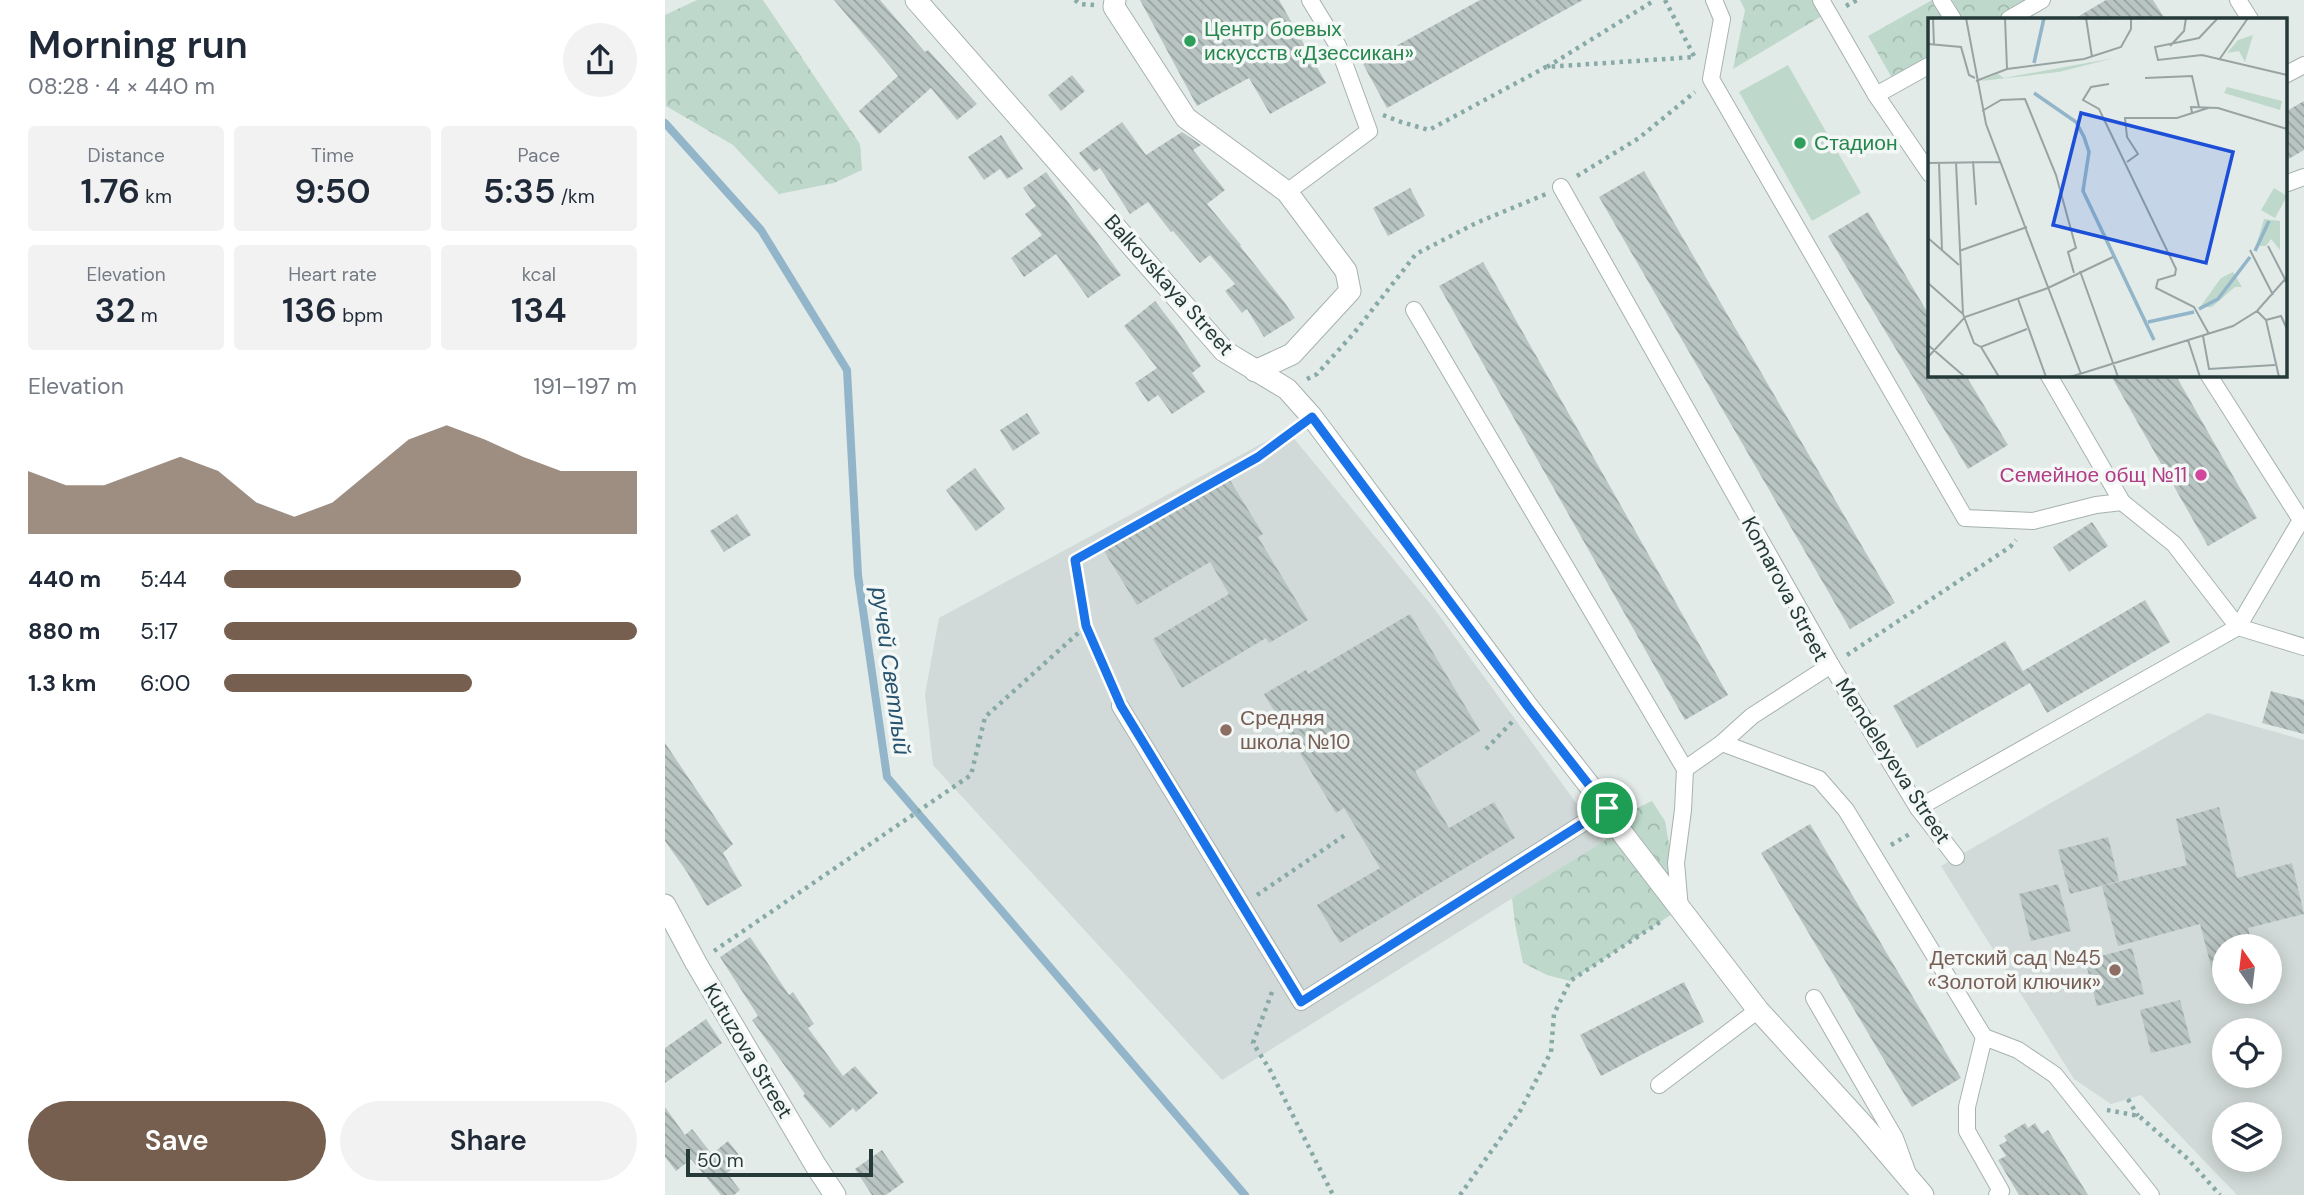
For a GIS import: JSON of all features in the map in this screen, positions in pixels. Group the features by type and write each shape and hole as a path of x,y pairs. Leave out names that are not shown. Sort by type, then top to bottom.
{"street":[{"name":"Balkovskaya Street","path":"916,0 1224,351 1287,390 1312,417 1528,707 1607,808 1623,834 1758,1010 1916,1187"},
{"path":"1115,0 1114,7 1187,118 1287,192 1346,271 1350,291 1292,354 1255,371"},
{"name":"Kutuzova Street","path":"665,905 695,963 835,1195"}],"lane":[{"path":"1287,192 1369,131 1338,46 1310,0"},
{"path":"1714,0 1722,19 1711,79 1965,518 2033,521 2096,505 2122,502"},
{"path":"1821,0 1876,95 1928,171"},
{"path":"1941,0 1952,18"},
{"path":"2011,18 2042,0"},
{"path":"2238,0 2248,18"},
{"path":"2287,74 2304,65"},
{"path":"1876,95 1928,66"},
{"path":"2287,183 2304,177"},
{"name":"Komarova Street","path":"1561,187 1831,665 1752,716 1722,743 1685,769"},
{"path":"1414,310 1685,769 1677,863 1680,909"},
{"path":"2049,376 2122,502 2174,544 2238,627 2304,647"},
{"path":"1918,807 2238,627 2303,521 2208,376"},
{"name":"Mendeleyeva Street","path":"1831,665 1918,807 1956,857"},
{"path":"1121,706 1301,1002 1607,808"},
{"path":"1722,743 1819,779 1846,810 1984,1037 2018,1050 2055,1075 2151,1195"},
{"path":"1814,998 1895,1138 1916,1187"},
{"path":"1660,1085 1758,1010"},
{"path":"1984,1037 1968,1107 1967,1131 2001,1194"}],"path":[{"path":"1359,105 1429,130 1546,67 1655,0"},
{"path":"1665,0 1695,57 1711,79"},
{"path":"1546,67 1695,57"},
{"path":"1317,374 1354,333 1416,254"},
{"path":"1121,706 1086,626 1075,560 1258,457 1312,417"},
{"path":"1831,665 2010,547"},
{"path":"695,963 971,775 985,716 1086,626"},
{"path":"1486,749 1528,707"},
{"path":"1887,847 1915,831"},
{"path":"1242,905 1348,833"},
{"path":"1460,1195 1520,1111 1551,1052 1554,1014 1570,981 1680,909"},
{"path":"1280,970 1253,1043 1270,1070 1333,1195"},
{"path":"2128,1099 2139,1116 2188,1159 2220,1195"},
{"path":"2079,1104 2139,1116"}],"shaded area":[{"name":"Средняя школа №10","path":"1287,430 1433,607 1604,841 1222,1080 933,765 925,694 939,618"},
{"name":"Детский сад №45 «Золотой ключик»","path":"2208,713 2304,740 2304,1195 2237,1195 2215,1172 2282,1172 2282,1102 2212,1102 2212,1169 2141,1095 2111,1104 2074,1079 1941,866"}],"green space":[{"path":"697,0 763,0 860,144 862,170 834,183 779,194 733,145 666,106 665,15"},
{"path":"1740,0 1819,0 1827,13 1733,69 1745,10"},
{"path":"1932,0 1942,18 1928,18 1928,58 1892,78 1868,36"},
{"path":"1952,0 2030,0 2000,18 1962,18"},
{"name":"Стадион","path":"1788,65 1861,193 1812,221 1739,92"},
{"path":"1652,801 1665,821 1680,909 1570,981 1547,975 1523,963 1512,898 1604,841 1633,810"}],"building":[{"path":"834,0 880,0 925,52 928,50 977,104 957,120 931,88 879,134 859,111 898,76"},
{"path":"1140,0 1279,0 1326,83 1270,114 1249,78 1197,106"},
{"path":"1480,0 1583,0 1387,108 1363,64"},
{"path":"2106,0 2153,0 2164,18 2076,18"},
{"path":"1072,75 1085,91 1061,111 1048,95"},
{"path":"2304,101 2304,150 2287,160 2287,111"},
{"path":"1122,122 1146,155 1182,132 1201,145 1193,150 1225,190 1207,204 1295,318 1264,337 1247,309 1242,313 1225,291 1235,284 1210,255 1200,263 1148,202 1130,214 1100,168 1094,172 1079,153"},
{"path":"1001,135 1023,169 1007,179 1000,169 984,180 968,157"},
{"path":"1644,171 1895,603 1850,629 1599,197"},
{"path":"1046,172 1121,275 1088,298 1056,254 1024,277 1011,258 1042,235 1025,214 1036,206 1023,188"},
{"path":"1410,188 1425,216 1388,236 1373,208"},
{"path":"1868,212 1928,313 1928,376 1966,376 2008,445 1968,469 1828,236"},
{"path":"1483,262 1728,695 1685,720 1439,286"},
{"path":"1155,301 1201,366 1192,373 1205,392 1172,414 1158,395 1148,402 1135,383 1157,368 1124,326"},
{"path":"2111,376 2176,376 2257,518 2208,546"},
{"path":"1027,413 1040,433 1013,451 1000,430"},
{"path":"975,468 1005,509 976,531 946,490"},
{"path":"1228,477 1263,534 1258,537 1308,620 1269,643 1266,638 1182,688 1153,639 1229,594 1210,562 1137,605 1104,551"},
{"path":"737,514 751,535 724,552 710,531"},
{"path":"2092,522 2108,546 2069,572 2053,547"},
{"path":"2145,600 2170,642 2047,713 2023,671"},
{"path":"1410,614 1480,731 1415,771 1449,828 1494,802 1515,838 1340,943 1317,905 1380,868 1344,808 1336,813 1264,694 1306,670 1308,674"},
{"path":"2005,641 2030,683 1917,748 1893,706"},
{"path":"2271,691 2304,700 2304,734 2262,723"},
{"path":"665,743 733,844 723,853 742,886 707,906 665,841"},
{"path":"2219,807 2237,878 2292,863 2304,914 2248,928 2250,934 2212,934 2212,970 2200,924 2118,946 2102,886 2187,865 2176,819"},
{"path":"1810,824 1961,1078 1912,1107 1761,853"},
{"path":"2108,837 2119,881 2070,894 2058,850"},
{"path":"2058,884 2071,931 2031,941 2019,894"},
{"path":"750,937 789,995 793,992 814,1024 808,1028 843,1076 855,1066 878,1093 856,1112 853,1108 830,1128 803,1096 805,1094 752,1020 758,1016 720,957"},
{"path":"2132,948 2144,994 2097,1006 2085,960"},
{"path":"1684,982 1704,1022 1601,1076 1580,1035"},
{"path":"2180,1000 2191,1043 2151,1053 2140,1010"},
{"path":"706,1019 722,1043 665,1083 665,1048"},
{"path":"665,1107 685,1135 692,1129 712,1154 728,1141 743,1160 727,1173 740,1190 734,1195 721,1195 691,1159 676,1171 665,1157"},
{"path":"2025,1123 2028,1128 2035,1123 2042,1134 2048,1130 2088,1195 2019,1195 1998,1160 2006,1156 1999,1145 2007,1141 2004,1136"},
{"path":"882,1150 904,1182 886,1195 872,1195 855,1169"}],"waterway":[{"name":"ручей Светлый","path":"665,123 761,230 847,370 858,575 887,777 1245,1195"}],"place":[{"name":"Центр боевых искусств «Дзессикан»","path":"1190,41"},
{"name":"Стадион","path":"1800,143"},
{"name":"Семейное общ №11","path":"2201,475"},
{"name":"Средняя школа №10","path":"1226,730"},
{"name":"Детский сад №45 «Золотой ключик»","path":"2115,970"}],"route":[{"path":"1312,417 1528,707 1607,808 1301,1002 1121,706 1086,626 1075,560 1258,457 1312,417"}]}
